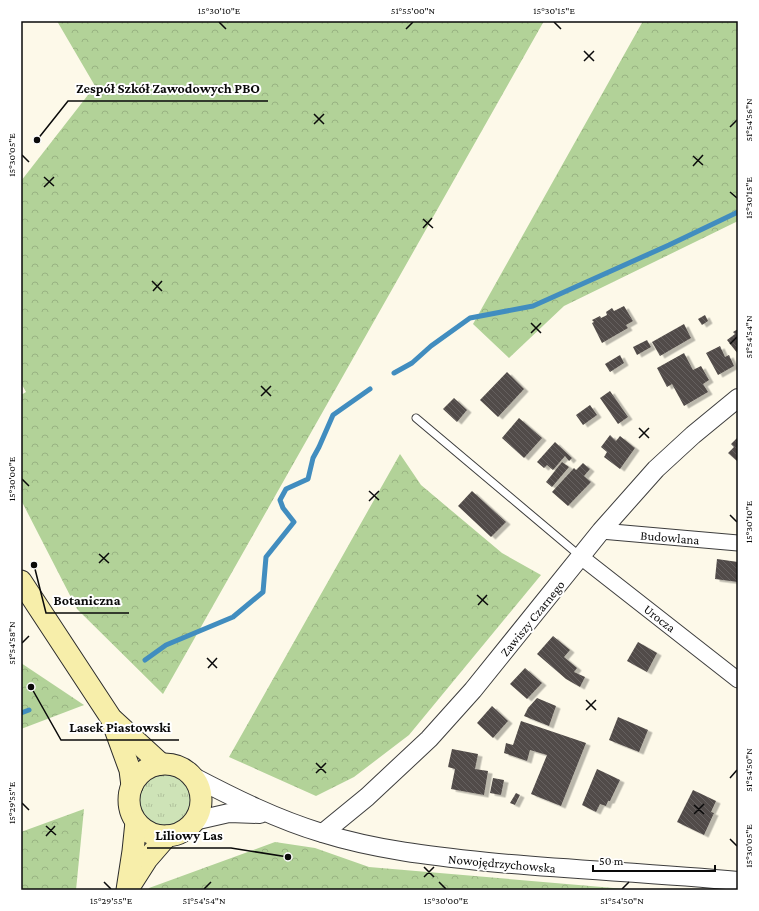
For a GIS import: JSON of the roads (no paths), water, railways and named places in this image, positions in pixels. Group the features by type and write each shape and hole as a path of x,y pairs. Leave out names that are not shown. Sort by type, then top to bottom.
{"main road":[{"path":"21,581 111,718 130,770 132,786"},
{"path":"111,718 161,764"},
{"path":"161,764 172,765 183,769 192,776 198,786 201,798 199,810 194,821 182,831 177,834 167,836 155,835 145,830 136,822 130,811 129,798 132,786 138,775 149,768 161,764"},
{"path":"127,890 136,822"},
{"path":"127,890 147,859 167,836"}],"street":[{"name":"Zawiszy Czarnego","path":"323,833 367,797 429,739 473,690 601,531 656,469 693,435 738,398"},
{"name":"Budowlana","path":"601,531 738,543"},
{"name":"Urocza","path":"581,557 738,680"},
{"name":"Nowojędrzychowska","path":"192,776 271,815 323,833 372,846 425,856 540,867 690,876 738,881"},
{"name":"Nowojędrzychowska","path":"194,821 230,813 271,815"}],"lane":[{"path":"416,418 581,557"}],"waterway":[{"path":"394,373 412,363 431,346 470,318 533,306 669,245 738,212"},
{"path":"145,660 166,645 233,617 263,592 266,557 294,522 283,508 280,500 286,489 308,479 313,458 333,415 370,389"},
{"path":"21,713 29,710"}],"place":[{"name":"Zespół Szkół Zawodowych PBO","path":"37,140"},
{"name":"Botaniczna","path":"34,565"},
{"name":"Lasek Piastowski","path":"31,687"},
{"name":"Liliowy Las","path":"288,857"}]}
